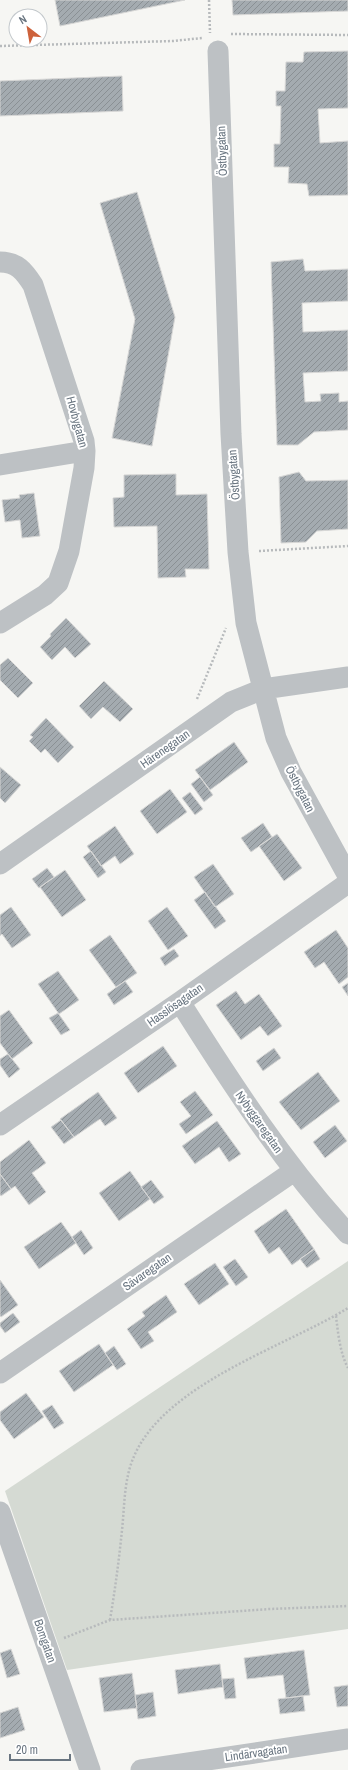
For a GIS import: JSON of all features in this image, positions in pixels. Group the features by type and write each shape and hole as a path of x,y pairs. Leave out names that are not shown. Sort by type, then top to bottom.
{"street":[{"name":"Östbygatan","path":"218,41 230,427 238,552 246,623 276,738 291,772 348,876"},
{"name":"Hovbygatan","path":"0,262 9,262 17,265 24,271 33,285 77,417 85,451 84,468 68,551 58,583 45,595 0,623"},
{"path":"0,465 85,451"},
{"name":"Härenegatan","path":"0,864 232,702 263,689 348,677"},
{"name":"Hasslösagatan","path":"0,1125 180,1002 348,883"},
{"name":"Nybyggaregatan","path":"180,1002 232,1084 294,1171 318,1201 348,1234"},
{"name":"Sävaregatan","path":"0,1373 294,1171"},
{"name":"Bomgatan","path":"0,1512 90,1770"},
{"name":"Lindärvagatan","path":"141,1770 348,1739"}],"path":[{"path":"209,0 218,41 348,34"},
{"path":"0,46 173,41 203,37"},
{"path":"238,552 348,546"},
{"path":"205,721 195,704 219,647 226,627 226,621"},
{"path":"110,1620 128,1475 137,1449 150,1430 173,1406 196,1388 226,1371 314,1328 348,1308"},
{"path":"336,1316 340,1341 348,1368"},
{"path":"46,1645 110,1620 270,1609 348,1606"}],"shaded area":[{"path":"348,1261 348,1629 67,1670 5,1491"}],"building":[{"path":"55,0 185,0 60,26"},
{"path":"232,0 348,0 348,11 233,15"},
{"path":"348,51 348,108 318,109 320,143 348,141 348,195 309,196 307,184 288,183 289,167 274,167 274,144 280,144 281,106 276,106 276,91 285,91 286,62 303,62 304,52"},
{"path":"122,76 123,111 0,116 0,81"},
{"path":"137,192 175,317 152,446 112,438 135,319 100,203"},
{"path":"303,259 305,271 348,269 348,301 302,303 303,332 348,330 348,371 303,373 305,402 321,401 320,394 339,393 339,402 348,401 348,430 314,432 298,445 277,445 271,262"},
{"path":"299,472 306,481 348,480 348,529 317,531 306,542 281,543 279,477"},
{"path":"176,474 176,495 207,494 209,569 185,569 186,577 158,578 157,526 114,527 113,498 124,497 124,475"},
{"path":"34,493 40,536 22,538 20,520 5,522 2,500 20,498 19,495"},
{"path":"66,618 91,644 75,658 65,647 52,660 40,647 51,636 50,634"},
{"path":"8,658 33,683 18,698 0,680 0,665"},
{"path":"104,681 133,709 120,722 103,707 91,719 79,706"},
{"path":"46,718 74,747 58,763 45,749 41,753 29,741 33,737 30,735"},
{"path":"234,742 248,762 210,790 195,770"},
{"path":"0,767 21,785 5,803 0,798"},
{"path":"200,777 213,795 204,802 191,784"},
{"path":"170,789 187,812 157,834 140,811"},
{"path":"190,792 203,809 195,815 182,798"},
{"path":"263,823 272,837 251,852 241,838"},
{"path":"115,826 134,854 120,864 115,856 101,866 87,846"},
{"path":"277,834 302,868 284,881 259,846"},
{"path":"91,851 106,872 98,878 83,857"},
{"path":"213,864 234,894 215,907 194,877"},
{"path":"47,868 54,877 39,888 32,879"},
{"path":"65,870 86,900 62,917 40,887"},
{"path":"205,892 226,921 215,929 194,900"},
{"path":"11,907 31,935 12,948 2,934 0,936 0,915"},
{"path":"167,907 188,936 168,950 148,921"},
{"path":"336,930 348,948 348,977 339,984 324,962 315,968 304,952"},
{"path":"110,935 137,973 116,987 89,950"},
{"path":"174,949 179,956 165,966 160,958"},
{"path":"58,971 79,1000 59,1014 38,984"},
{"path":"125,981 133,992 114,1005 107,994"},
{"path":"348,983 348,996 342,987"},
{"path":"236,991 245,1004 259,994 282,1026 268,1036 260,1026 241,1040 216,1005"},
{"path":"9,1010 33,1043 12,1059 0,1043 0,1016"},
{"path":"58,1013 70,1030 61,1035 49,1018"},
{"path":"163,1046 177,1066 138,1093 124,1073"},
{"path":"274,1048 281,1058 263,1071 256,1061"},
{"path":"8,1054 20,1069 9,1078 0,1065 0,1059"},
{"path":"318,1072 340,1101 301,1130 279,1102"},
{"path":"195,1091 213,1115 186,1134 179,1124 191,1116 180,1102"},
{"path":"98,1092 117,1118 105,1126 100,1119 74,1137 60,1119"},
{"path":"61,1120 74,1137 64,1144 51,1127"},
{"path":"217,1121 241,1154 229,1162 219,1147 195,1164 182,1146"},
{"path":"335,1125 347,1141 325,1158 313,1142"},
{"path":"29,1140 46,1163 32,1173 46,1192 29,1205 15,1186 11,1189 0,1174 0,1162"},
{"path":"130,1171 150,1199 119,1221 99,1193"},
{"path":"0,1174 11,1189 1,1196 0,1195"},
{"path":"151,1180 164,1197 154,1204 141,1187"},
{"path":"286,1209 314,1249 292,1265 279,1247 269,1254 254,1231"},
{"path":"61,1222 76,1243 39,1269 24,1247"},
{"path":"81,1230 93,1248 84,1255 72,1237"},
{"path":"314,1249 320,1259 307,1268 300,1259"},
{"path":"235,1259 248,1277 236,1286 223,1267"},
{"path":"215,1263 229,1284 199,1305 184,1284"},
{"path":"0,1280 18,1305 1,1317 0,1316"},
{"path":"166,1295 177,1312 148,1332 154,1341 141,1349 127,1329 145,1316 142,1312"},
{"path":"13,1313 20,1322 5,1333 0,1326 0,1323"},
{"path":"99,1344 113,1365 74,1392 59,1371"},
{"path":"114,1346 126,1364 117,1370 105,1353"},
{"path":"26,1393 44,1417 14,1439 0,1420 0,1412"},
{"path":"52,1405 64,1423 54,1429 42,1411"},
{"path":"11,1649 20,1674 7,1678 0,1653"},
{"path":"304,1650 310,1695 286,1698 283,1675 247,1679 244,1658"},
{"path":"220,1664 223,1687 178,1694 175,1670"},
{"path":"132,1673 137,1708 104,1712 99,1678"},
{"path":"234,1678 236,1698 225,1699 222,1679"},
{"path":"348,1685 348,1706 337,1707 334,1687"},
{"path":"153,1692 156,1716 138,1719 135,1695"},
{"path":"303,1696 305,1711 280,1714 278,1699"},
{"path":"18,1707 25,1730 0,1738 0,1713"}]}
